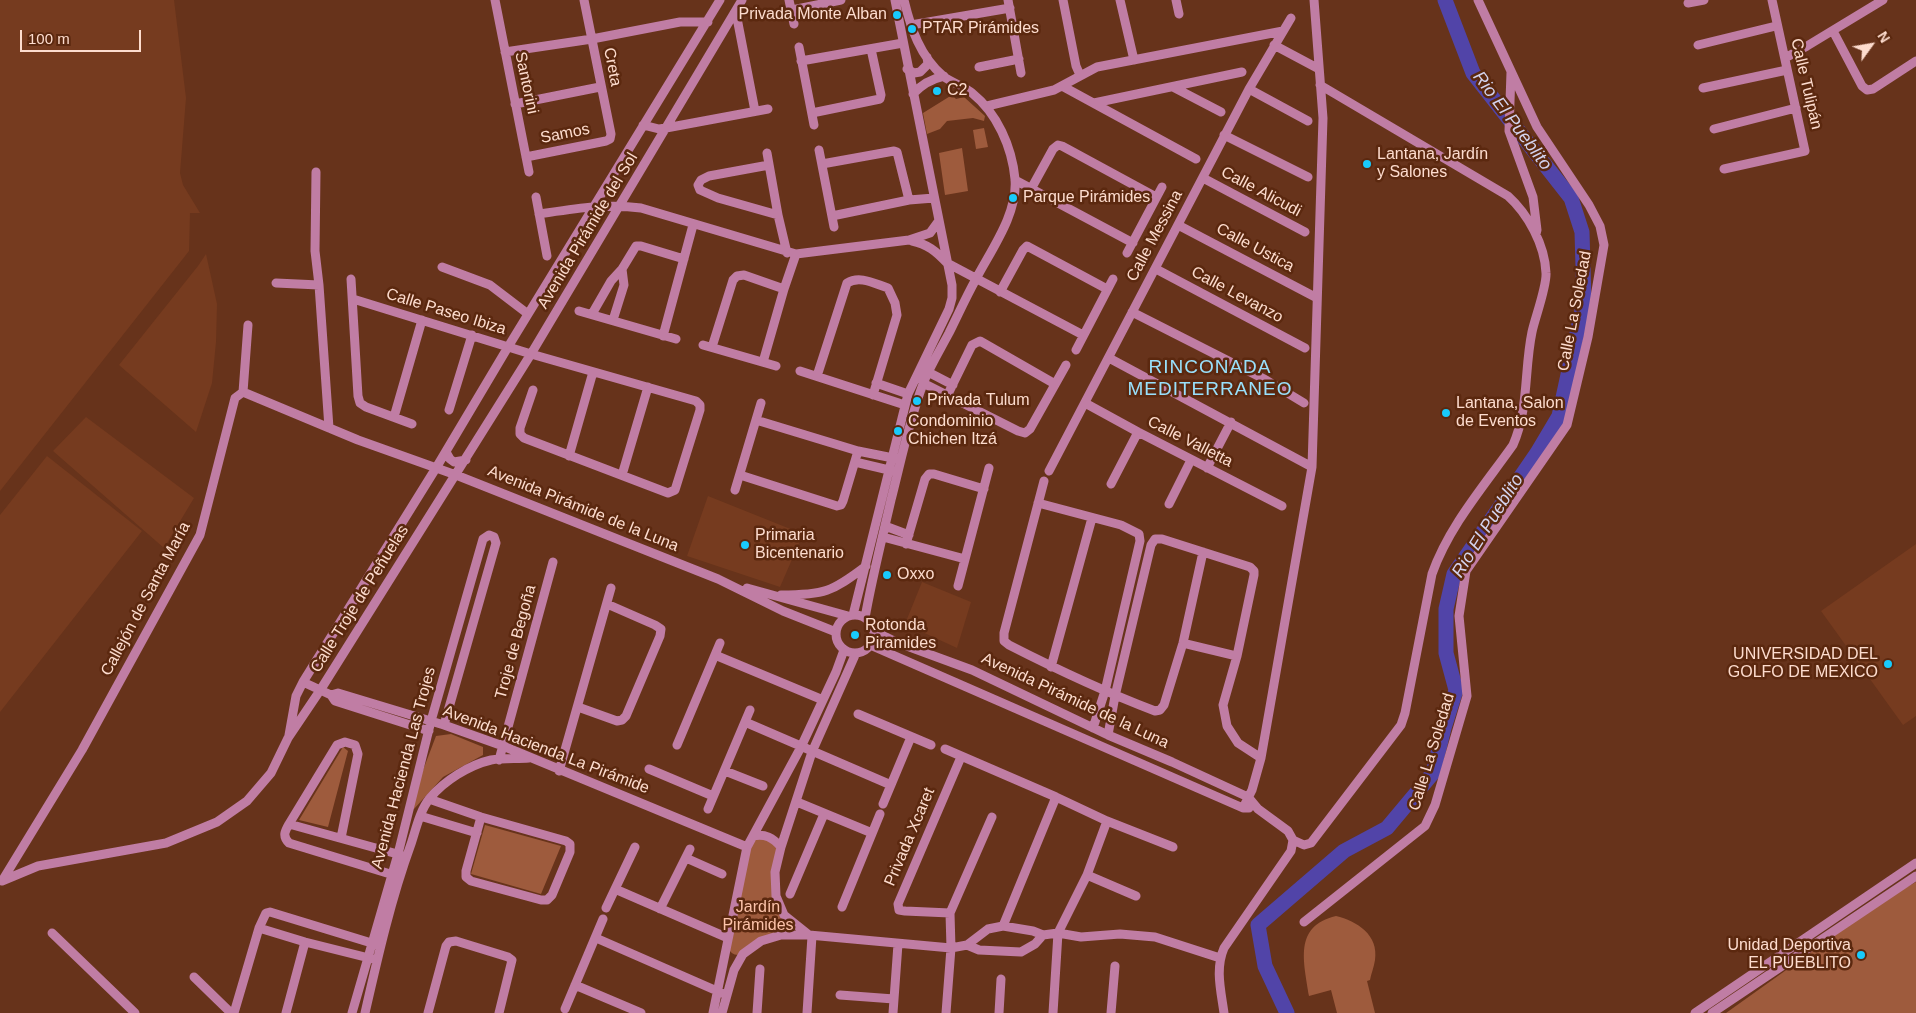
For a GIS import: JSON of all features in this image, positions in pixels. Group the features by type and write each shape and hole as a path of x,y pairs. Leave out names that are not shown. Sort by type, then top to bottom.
{"street":[{"name":"Santorini","path":"494,0 529,172"},
{"name":"Creta","path":"584,0 611,134 610,139"},
{"name":"Avenida Pirámide del Sol","path":"436,468 720,0"},
{"name":"Avenida Pirámide del Sol","path":"456,475 531,354 742,0"},
{"path":"790,0 794,24"},
{"path":"792,10 815,2 841,0"},
{"path":"851,616 866,566 905,405 903,392 949,309 952,292 894,0"},
{"path":"865,618 898,472 923,382 1004,229 1013,198 1015,180 1008,144 987,106 963,86 944,76 927,56 910,25 904,0"},
{"path":"1063,0 1076,66 1080,75"},
{"path":"1120,0 1134,60"},
{"path":"1176,0 1179,14"},
{"path":"1243,808 1261,758 1312,466 1323,118 1314,0"},
{"path":"1688,3 1704,0"},
{"name":"Calle Tulipán","path":"1724,169 1805,151 1785,58 1776,26 1772,0"},
{"path":"1785,58 1883,0"},
{"name":"Calle La Soledad","path":"1304,922 1425,826 1435,805 1467,696 1459,616 1466,571 1566,425 1588,337 1604,245 1600,226 1589,205 1538,127 1482,1"},
{"path":"910,25 1009,4 1021,73"},
{"path":"734,13 737,18 755,111"},
{"name":"Calle Messina","path":"1049,471 1156,269 1224,135 1291,18"},
{"path":"505,52 592,39 680,22 708,22"},
{"path":"1698,44 1776,26"},
{"path":"987,106 1054,90 1097,67 1283,31"},
{"path":"1832,31 1862,86 1867,90 1873,89 1916,61"},
{"path":"801,61 903,43"},
{"path":"1274,45 1320,69"},
{"path":"799,47 814,125"},
{"path":"812,113 880,99 881,95 871,48"},
{"path":"907,68 914,73 920,72 928,64 927,56"},
{"path":"979,67 1018,59"},
{"path":"1511,69 1509,131 1533,197 1536,235"},
{"path":"1703,88 1787,70"},
{"path":"1094,103 1242,72"},
{"path":"913,94 929,80 944,76"},
{"path":"1224,1013 1218,970 1224,948 1284,862 1291,851 1293,840 1304,845 1310,844 1401,725 1405,713 1432,574 1438,556 1458,522 1513,445 1519,431 1523,416 1532,334 1547,275 1536,235 1517,205 1508,196 1320,85"},
{"path":"1062,86 1196,159"},
{"path":"515,104 600,87"},
{"path":"1173,87 1221,112"},
{"path":"1249,89 1308,120"},
{"path":"1714,129 1796,108"},
{"path":"643,125 659,129 768,109"},
{"path":"1224,135 1308,177"},
{"name":"Samos","path":"526,157 610,139"},
{"path":"1029,188 1053,149 1058,145 1156,197"},
{"path":"819,150 834,227"},
{"path":"822,164 897,152 909,200"},
{"path":"763,362 792,254 778,215 767,153"},
{"path":"769,166 709,176 701,180 698,185 700,190 718,198 778,215"},
{"path":"316,172 315,251 320,285 328,428"},
{"name":"Calle Alicudi","path":"1203,178 1305,232"},
{"path":"1015,180 1133,243"},
{"path":"1127,253 1162,187"},
{"path":"536,197 546,256"},
{"path":"832,216 909,200 934,198"},
{"path":"539,214 594,206 620,205 640,208 792,254 909,240 930,233 938,222"},
{"path":"663,336 693,224"},
{"name":"Calle Ustica","path":"1178,225 1317,298"},
{"path":"909,240 924,244 938,253 947,262 976,279 1083,336"},
{"path":"592,314 611,281 622,269 636,246 684,259"},
{"path":"997,290 1027,246 1107,289"},
{"path":"442,267 490,285 528,314"},
{"path":"613,320 624,285 622,269"},
{"name":"Calle Levanzo","path":"1156,269 1305,348"},
{"path":"712,347 733,280 738,276 744,276 784,289"},
{"path":"351,279 360,403 412,424"},
{"path":"1076,350 1112,279"},
{"path":"817,376 847,284 853,280 860,280 888,288 895,303 897,315 873,394"},
{"path":"276,283 320,285"},
{"name":"Calle Paseo Ibiza","path":"352,299 531,354 696,401 700,405 700,410 675,490 668,493 524,438 520,434 520,428 533,390"},
{"path":"579,311 676,340"},
{"path":"1132,312 1266,380 1304,402"},
{"path":"394,417 422,320"},
{"path":"248,325 243,392 328,428 436,468"},
{"path":"449,410 472,335"},
{"path":"946,393 972,345 980,341 1056,384"},
{"path":"703,345 776,366"},
{"path":"1109,358 1312,466"},
{"path":"923,382 1025,433 1030,429 1066,365"},
{"path":"800,371 905,405"},
{"path":"569,456 593,372"},
{"path":"928,372 951,384"},
{"path":"876,383 903,392"},
{"path":"622,475 648,387"},
{"name":"Callejón de Santa María","path":"1,883 82,750 200,535 235,398 243,392"},
{"name":"Calle Valletta","path":"1085,403 1282,506"},
{"path":"735,490 761,404"},
{"path":"756,420 858,451 902,459"},
{"path":"1207,468 1231,422"},
{"path":"1111,484 1138,432"},
{"path":"740,475 837,506 841,505 844,501 858,451"},
{"path":"446,452 454,462 466,460"},
{"path":"1169,504 1192,460"},
{"path":"855,462 898,472"},
{"name":"Avenida Pirámide de la Luna","path":"436,468 718,579 769,595 851,616"},
{"name":"Calle Troje de Peñuelas","path":"288,738 296,696 303,682 436,468"},
{"path":"958,586 989,468"},
{"path":"905,538 925,479 929,474 984,489"},
{"name":"Calle Troje de Peñuelas","path":"1,883 38,866 166,843 217,822 248,801 271,773 288,738 456,475"},
{"path":"1044,481 1004,633 1004,641 1051,667 1115,696 1155,711 1160,710 1164,705 1183,643 1203,552"},
{"path":"1038,503 1134,530 1139,534 1140,541 1104,691 1093,728"},
{"path":"1051,667 1092,518"},
{"path":"885,526 905,538 965,559"},
{"name":"Avenida Hacienda Las Trojes","path":"352,1013 373,959 402,855 431,721 483,539 489,535 494,538 496,543 444,725"},
{"path":"883,537 905,538"},
{"path":"1108,735 1115,696 1151,545 1155,539 1162,539 1250,566 1254,571 1236,656 1223,705 1227,726 1238,743 1261,758"},
{"name":"Troje de Begoña","path":"499,760 553,562"},
{"path":"769,595 809,595 823,592 837,587 866,566"},
{"name":"Avenida Pirámide de la Luna","path":"718,579 783,611 836,632"},
{"path":"559,771 611,588"},
{"path":"578,707 617,721 622,720 626,716 660,636 661,629 655,625 607,604"},
{"path":"851,616 865,618 872,626 874,632 870,645 856,653 844,650 838,642 836,632 842,620 851,616"},
{"name":"Avenida Pirámide de la Luna","path":"874,632 972,670 1108,735 1248,797 1258,809 1288,831 1293,840"},
{"path":"677,745 720,643"},
{"path":"1183,643 1236,656"},
{"name":"Avenida Pirámide de la Luna","path":"870,645 1243,808 1258,809"},
{"path":"722,1013 727,943 747,847 801,747 836,672 844,650"},
{"path":"811,936 784,915 776,896 775,872 781,847 812,752 856,653"},
{"path":"714,655 823,700"},
{"name":"Avenida Hacienda La Pirámide","path":"303,682 331,694 335,701 429,731"},
{"name":"Avenida Hacienda La Pirámide","path":"331,694 338,693 431,721 503,746 559,771 747,847"},
{"path":"708,810 750,710"},
{"path":"858,714 931,744"},
{"path":"745,722 891,785"},
{"path":"883,804 911,737"},
{"path":"341,838 358,754 355,745 344,742 337,745 284,833 285,839 289,843 396,875"},
{"path":"945,749 1106,821 1173,847"},
{"name":"Privada Xcaret","path":"950,913 899,910 898,904 961,757"},
{"name":"Avenida Hacienda Las Trojes","path":"402,855 429,799 452,779 476,765 492,760 532,758"},
{"path":"649,769 713,796"},
{"path":"725,771 763,786"},
{"path":"1198,788 1204,776"},
{"path":"1003,926 1056,797"},
{"path":"429,799 481,817 566,841 570,844 570,852 547,900 471,881 466,877 481,817"},
{"path":"797,802 872,833"},
{"path":"790,894 824,814"},
{"path":"842,907 880,814"},
{"path":"420,816 477,833"},
{"path":"946,1013 951,948 950,913 992,817"},
{"path":"1053,1013 1058,933 1087,875 1106,821"},
{"path":"290,824 402,855"},
{"path":"753,836 760,834 771,837 781,847"},
{"path":"606,908 635,847"},
{"path":"660,909 690,849"},
{"path":"686,858 722,874"},
{"path":"1695,1013 1916,863"},
{"path":"1087,875 1136,896"},
{"path":"1712,1013 1916,876"},
{"path":"615,889 660,909 727,943 732,954 743,954"},
{"path":"194,977 232,1013 264,916 270,912 377,944"},
{"path":"565,1009 603,919"},
{"path":"781,935 786,931 788,920"},
{"path":"713,1013 743,954 761,941 781,935 951,948 967,944 988,929 1003,926 1033,931 1043,935 1058,933 1081,937 1120,934 1155,937 1220,958"},
{"path":"260,928 305,942 373,959"},
{"path":"52,933 135,1013"},
{"path":"967,944 980,950 1021,952 1035,944 1043,935"},
{"path":"807,1013 811,936"},
{"path":"596,938 722,993"},
{"path":"428,1013 446,946 449,942 456,941 508,957 512,960 498,1013"},
{"path":"286,1013 305,942"},
{"path":"893,1013 898,944"},
{"name":"Avenida Hacienda Las Trojes","path":"365,1013 373,959"},
{"path":"1111,1013 1114,966"},
{"path":"757,1013 760,969"},
{"path":"999,1013 1001,979"},
{"path":"575,985 641,1013"},
{"path":"840,995 894,999"}],"shaded area":[{"path":"0,0 174,0 186,98 180,173 183,185 200,213 190,213 189,251 0,491"},
{"path":"206,254 217,304 216,342 212,383 196,432 119,365"},
{"path":"86,417 194,498 164,548 53,451"},
{"path":"47,456 142,531 0,712 0,515"},
{"name":"Primaria Bicentenario","path":"708,496 803,534 780,587 687,556"},
{"name":"UNIVERSIDAD DEL GOLFO DE MEXICO","path":"1916,544 1916,716 1903,725 1821,611"},
{"path":"922,582 971,602 957,648 905,624"}],"green space":[{"path":"952,95 956,99 964,97 985,116 984,121 973,118 947,121 940,129 927,134 923,113"},
{"path":"984,128 988,147 976,149 973,130"},
{"path":"962,148 968,191 945,195 939,153"},
{"path":"451,734 483,747 483,755 443,777 414,809 409,807 436,736"},
{"path":"343,747 348,751 328,827 299,820"},
{"path":"485,825 561,846 541,894 471,874"},
{"name":"Jardín Pirámides","path":"760,834 781,847 776,895 786,917 787,926 786,931 737,955 732,953 727,947 747,847"},
{"name":"Unidad Deportiva EL PUEBLITO","path":"1916,882 1916,1013 1726,1013 1887,898"},
{"path":"1336,916 1352,921 1365,930 1374,943 1375,960 1370,980 1367,981 1375,1013 1337,1013 1331,990 1309,996 1304,958 1304,947 1307,937 1313,928 1322,921"}],"waterway":[{"name":"Rio El Pueblito","path":"1287,1013 1265,966 1258,925 1344,851 1387,828 1433,773 1456,690 1446,653 1446,609 1454,574 1537,453 1559,416 1584,301 1582,232 1571,198 1473,73 1445,0"}],"place":[{"name":"Privada Monte Alban","path":"897,15"},
{"name":"PTAR Pirámides","path":"912,29"},
{"name":"C2","path":"937,91"},
{"name":"Lantana, Jardín y Salones","path":"1367,164"},
{"name":"Parque Pirámides","path":"1013,198"},
{"name":"Privada Tulum","path":"917,401"},
{"name":"Lantana, Salon de Eventos","path":"1446,413"},
{"name":"Condominio Chichen Itzá","path":"898,431"},
{"name":"Primaria Bicentenario","path":"745,545"},
{"name":"Oxxo","path":"887,575"},
{"name":"Rotonda Piramides","path":"855,635"},
{"name":"UNIVERSIDAD DEL GOLFO DE MEXICO","path":"1888,664"},
{"name":"Unidad Deportiva EL PUEBLITO","path":"1861,955"}],"district":[{"name":"RINCONADA MEDITERRANEO","path":"1210,379"}]}
